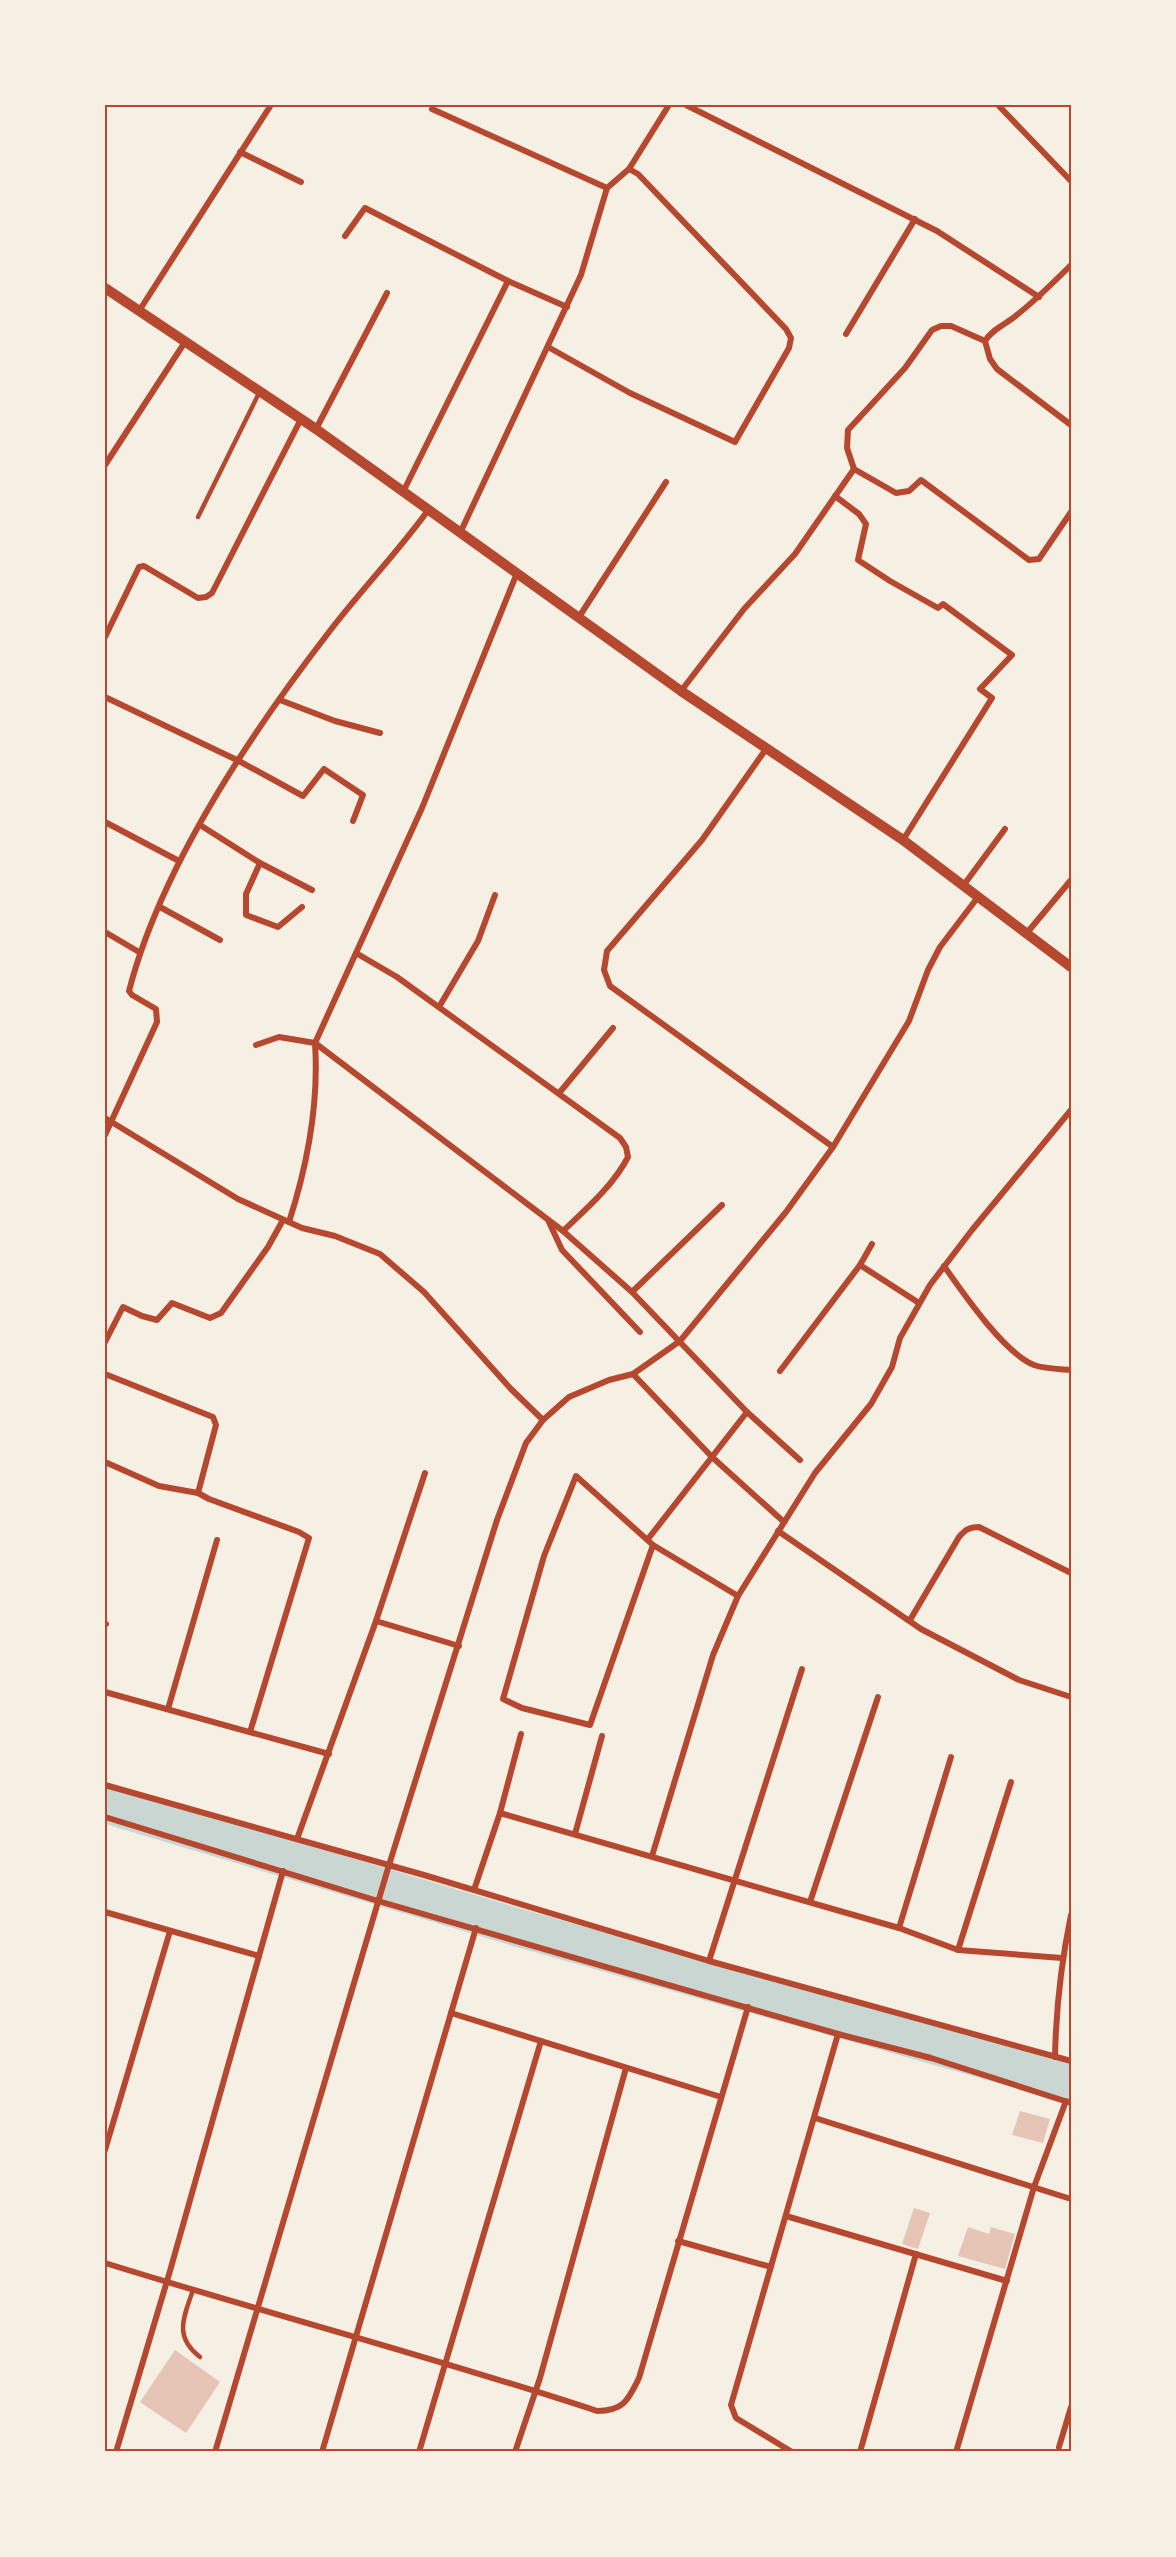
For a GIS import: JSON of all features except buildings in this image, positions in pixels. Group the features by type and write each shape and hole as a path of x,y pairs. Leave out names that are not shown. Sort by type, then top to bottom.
{"street":[{"path":"139,311 271,105"},
{"path":"461,531 581,275 607,188 629,169 669,105"},
{"path":"686,105 915,219 1039,297"},
{"path":"998,105 1071,181"},
{"path":"432,110 607,188"},
{"path":"240,152 302,182"},
{"path":"548,347 630,393 735,442 789,348 791,338 786,329 638,174 629,169"},
{"path":"345,236 365,208 508,281 567,307"},
{"path":"846,334 915,219"},
{"path":"1071,265 1039,297 990,333 985,341 990,359 997,369 1071,425"},
{"path":"404,490 508,281"},
{"path":"105,288 316,429 681,691 903,840 1071,967"},
{"path":"316,429 387,293"},
{"path":"985,341 951,327 941,326 933,330 904,368 848,430 847,448 854,470 896,493 909,491 921,480 1029,560 1040,559 1071,512"},
{"path":"105,465 185,342"},
{"path":"105,637 139,567 144,566 198,598 212,593 301,419"},
{"path":"681,691 744,609 795,554 854,470"},
{"path":"579,617 666,482"},
{"path":"835,496 859,514 866,524 858,560 938,608 943,604 1012,655 980,689 992,699 903,840"},
{"path":"105,1135 157,1022 158,1015 153,1005 129,993 139,952 179,861 239,761 329,631 430,509"},
{"path":"105,1342 123,1306 142,1316 157,1320 172,1303 210,1318 221,1314 286,1221 298,1193 317,1077 315,1043 422,808 517,573"},
{"path":"105,697 239,761 303,796 324,769 363,795 353,821"},
{"path":"280,700 335,721 380,733"},
{"path":"766,749 702,840 607,951 604,970 610,986 833,1147"},
{"path":"105,822 179,861"},
{"path":"200,825 260,863 312,890"},
{"path":"963,886 1005,829"},
{"path":"260,863 246,894 246,915 278,927 302,908"},
{"path":"1026,934 1071,880"},
{"path":"439,1007 478,941 495,895"},
{"path":"215,2452 378,1901 513,1473 526,1443 543,1420 569,1397 609,1380 633,1374 680,1341 786,1212 833,1147 909,1021 928,970 940,947 978,897"},
{"path":"160,907 220,940"},
{"path":"105,932 139,952"},
{"path":"356,953 397,977 560,1092 620,1138 626,1147 628,1157 623,1168 599,1196 563,1231"},
{"path":"560,1092 613,1028"},
{"path":"256,1045 279,1037 315,1043 563,1231 632,1292 747,1412 800,1460"},
{"path":"652,1856 712,1655 738,1596 815,1473 872,1404 892,1367 900,1338 944,1266 1071,1110"},
{"path":"105,1118 238,1199 286,1221 335,1236 380,1254 424,1292 511,1389 543,1420"},
{"path":"632,1292 722,1205"},
{"path":"547,1219 562,1250 640,1332"},
{"path":"780,1371 860,1265 872,1244"},
{"path":"860,1265 920,1303"},
{"path":"944,1266 968,1300 1014,1352 1034,1365 1071,1370"},
{"path":"105,1374 213,1417 216,1425 198,1493"},
{"path":"633,1374 712,1457 784,1522"},
{"path":"648,1539 747,1412"},
{"path":"105,1462 159,1486 198,1493 208,1499 299,1532 309,1539 250,1732"},
{"path":"297,1839 376,1621 425,1473"},
{"path":"653,1545 590,1725 522,1708 503,1699 544,1556 576,1476 653,1545 738,1596"},
{"path":"910,1620 958,1538 971,1527 979,1527 1071,1573"},
{"path":"778,1532 921,1629 1019,1680 1071,1697"},
{"path":"168,1709 217,1540"},
{"path":"376,1621 459,1646"},
{"path":"709,1961 802,1669"},
{"path":"105,1692 329,1754"},
{"path":"810,1902 878,1697"},
{"path":"474,1890 500,1813 521,1734"},
{"path":"575,1834 602,1736"},
{"path":"899,1928 951,1757"},
{"path":"958,1950 1011,1782"},
{"path":"105,1785 474,1890 709,1961 1071,2061"},
{"path":"500,1813 899,1928 958,1950 1062,1958"},
{"path":"105,1817 378,1901 838,2034 931,2058 1068,2102 1034,2187 956,2452"},
{"path":"116,2452 283,1871"},
{"path":"105,1912 259,1956"},
{"path":"1055,2056 1056,2002 1071,1915"},
{"path":"322,2452 476,1928"},
{"path":"105,2150 170,1931"},
{"path":"105,2263 444,2363 597,2411 610,2411 622,2406 639,2378 748,2007"},
{"path":"451,2013 721,2097"},
{"path":"792,2452 736,2418 731,2405 838,2034"},
{"path":"419,2452 542,2041"},
{"path":"515,2452 536,2391 626,2068"},
{"path":"815,2118 1071,2199"},
{"path":"786,2216 1007,2281"},
{"path":"678,2241 771,2267"},
{"path":"860,2452 916,2254"},
{"path":"1059,2447 1071,2407"}],"lane":[{"path":"198,517 260,392"},
{"path":"194,2290 182,2329 189,2349 200,2357"}],"waterway":[{"path":"105,1804 516,1927 1071,2084"}]}
